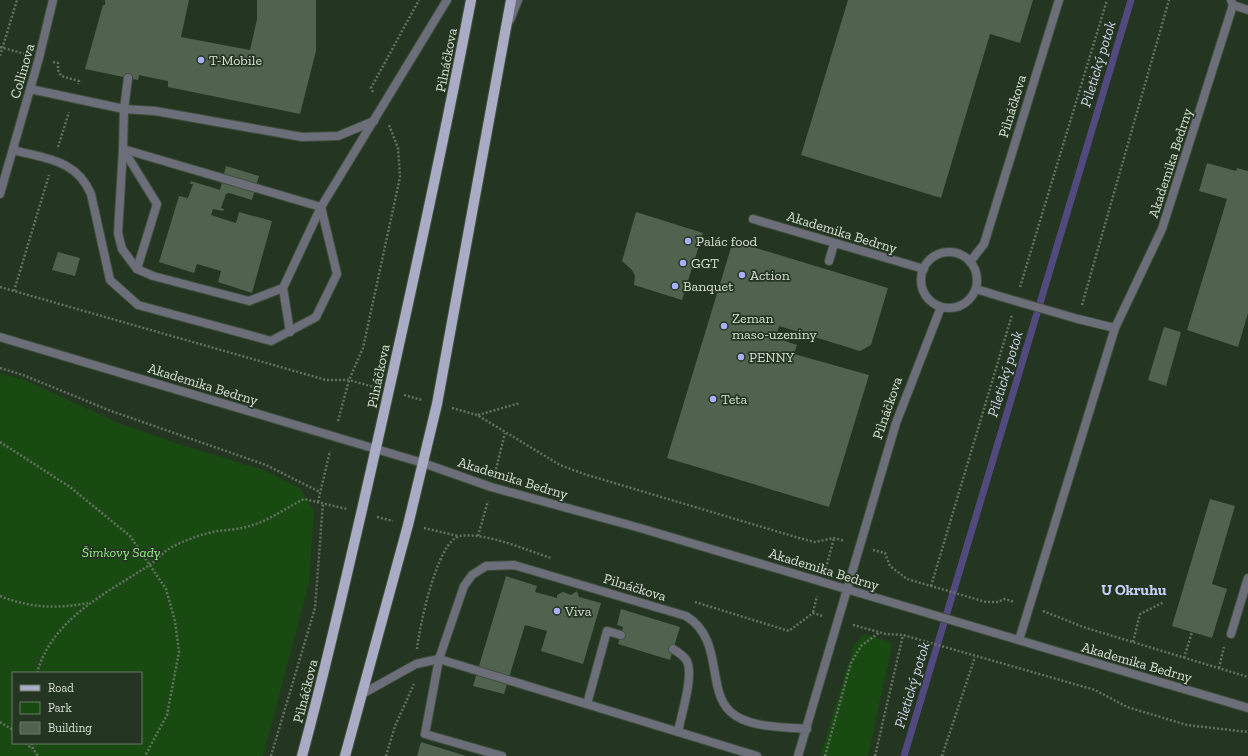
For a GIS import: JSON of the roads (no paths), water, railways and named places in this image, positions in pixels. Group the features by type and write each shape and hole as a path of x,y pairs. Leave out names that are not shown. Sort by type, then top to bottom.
{"main road":[{"name":"Pilnáčkova","path":"302,756 325,670 376,449 450,109 471,0"},
{"path":"345,756 364,693 408,524 437,404 511,0"}],"street":[{"name":"Collinova","path":"0,194 30,89 53,0"},
{"path":"290,332 283,288 321,207 447,0"},
{"path":"506,30 518,0"},
{"name":"Pilnáčkova","path":"970,262 984,244 1059,0"},
{"path":"1232,3 1248,10"},
{"name":"Akademika Bedrny","path":"1019,640 1115,328 1162,229 1232,3"},
{"path":"128,78 124,109 118,233 122,249 137,269 153,276 249,301 283,288"},
{"path":"30,89 124,109 155,111 302,138 338,136 374,121"},
{"path":"123,149 321,207"},
{"path":"123,149 157,204 137,269"},
{"path":"13,150 64,164 77,171 86,182 91,194 110,280 138,305 271,341 316,317 337,274 321,207"},
{"name":"Akademika Bedrny","path":"753,219 924,270"},
{"path":"828,261 834,244"},
{"path":"944,253 958,254 970,262 975,270 977,279 976,289 972,296 958,307 941,307 933,303 926,296 922,278 928,262 936,256 944,253"},
{"path":"976,289 1078,319 1115,328"},
{"name":"Pilnáčkova","path":"798,756 896,422 941,307"},
{"name":"Akademika Bedrny","path":"0,337 423,463 491,487 640,528 1248,708"},
{"name":"Pilnáčkova","path":"502,756 425,734 439,659 464,586 472,574 486,566 514,565 686,616 694,621 708,639 720,694 725,706 734,715 745,720 762,724 807,729"},
{"path":"1231,634 1248,578"},
{"path":"587,704 607,631 621,635"},
{"path":"673,649 686,660 689,667 689,681 678,732"},
{"path":"364,693 416,664 439,659 757,756"}],"waterway":[{"name":"Piletický potok","path":"904,756 1131,0"}],"place":[{"name":"T-Mobile","path":"201,60"},
{"name":"Palác food","path":"688,241"},
{"name":"GGT","path":"683,263"},
{"name":"Action","path":"742,275"},
{"name":"Banquet","path":"675,286"},
{"name":"Zeman maso-uzeniny","path":"724,326"},
{"name":"PENNY","path":"741,357"},
{"name":"Teta","path":"713,399"},
{"name":"Viva","path":"557,611"}],"district":[{"name":"U Okruhu","path":"1134,590"}],"park label":[{"name":"Šimkovy Sady","path":"121,552"}]}
